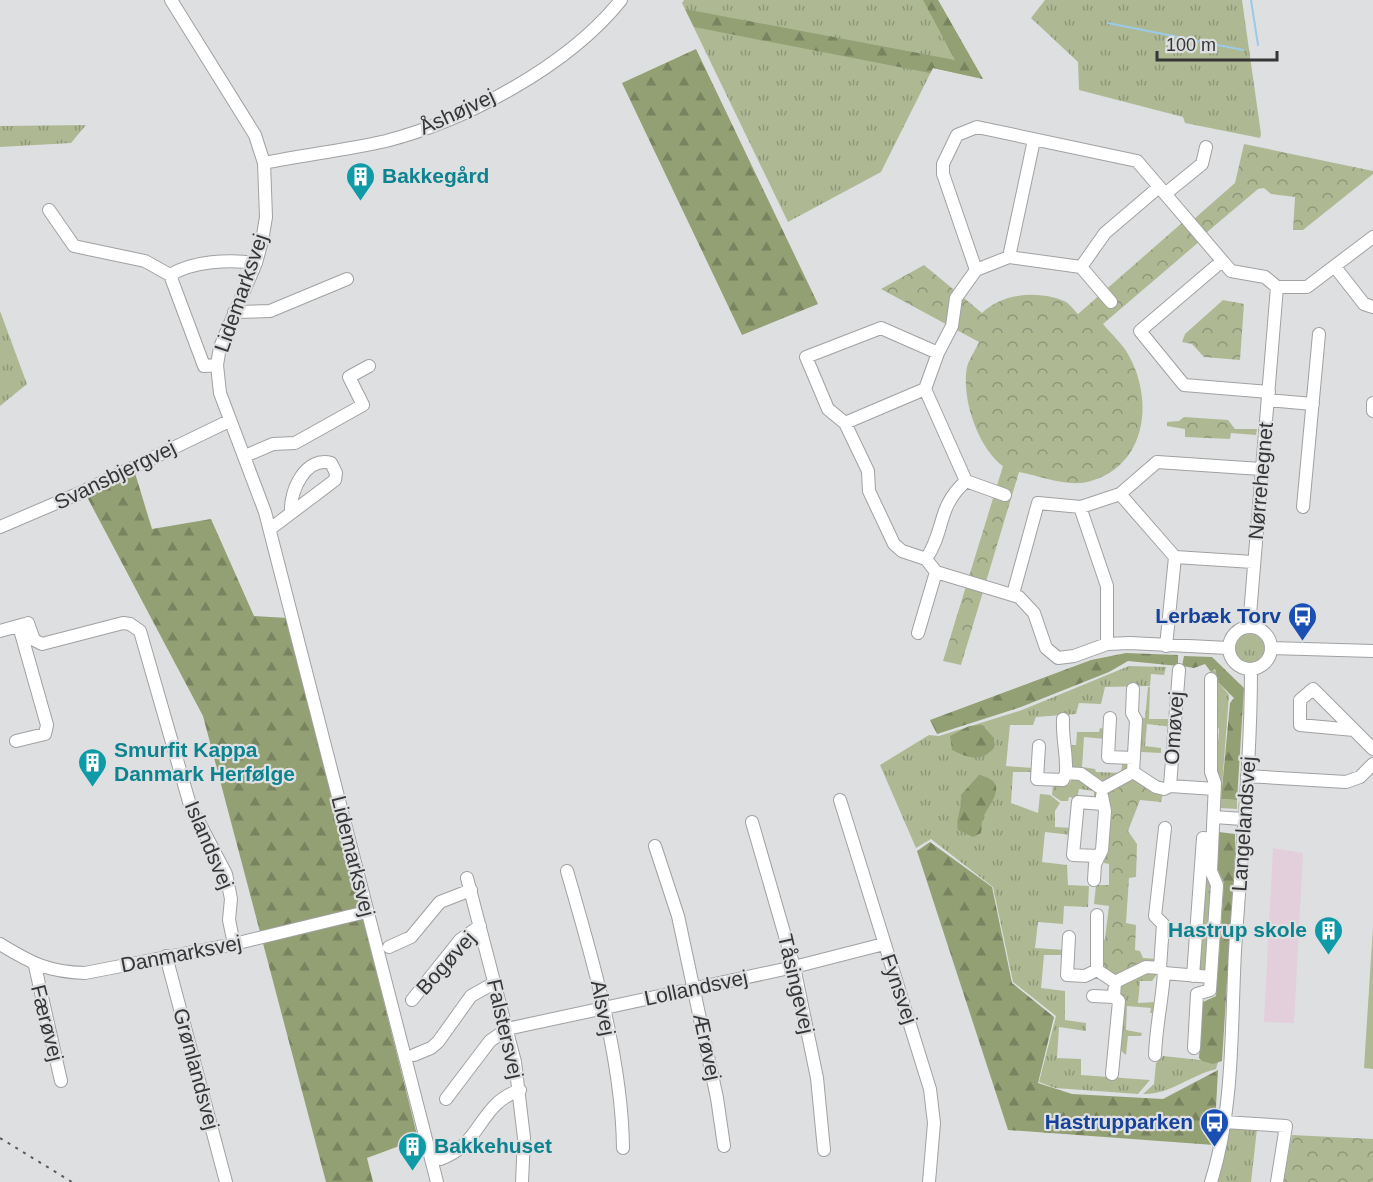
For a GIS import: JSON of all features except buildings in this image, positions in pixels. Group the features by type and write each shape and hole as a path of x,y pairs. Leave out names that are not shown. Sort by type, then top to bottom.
{"street":[{"name":"Lidemarksvej","path":"171,0 255,135 264,163 266,217 256,263 220,347 217,365 220,393 229,421 245,456 270,530 437,1182"},
{"name":"Åshøjvej","path":"264,163 384,141 441,122 551,65 602,24 621,0"},
{"path":"976,270 947,190 943,164 957,135 968,128 977,127 1137,161 1231,272 1265,278 1277,286 1306,287 1373,237"},
{"path":"1009,257 1034,140"},
{"path":"1081,267 1105,233 1202,164 1206,147"},
{"path":"49,210 74,246 145,261 170,275 204,366 217,365"},
{"path":"1005,495 966,481 925,389 938,353 952,326 959,290 976,270 1009,257 1081,267 1111,302"},
{"path":"170,275 184,266 241,261 256,263"},
{"path":"1222,261 1140,331 1184,385 1269,396"},
{"path":"1335,267 1364,304 1373,307"},
{"path":"234,312 270,311 347,279"},
{"name":"Nørrehegnet","path":"1249,627 1277,286"},
{"path":"938,353 881,328 801,359 828,409 845,423 868,471 869,491 894,544 902,551 926,559 936,572 1013,594 1030,607 1046,648 1058,658 1074,656 1107,644 1228,648"},
{"path":"1303,507 1319,334"},
{"path":"245,456 273,444 295,443 363,405 349,378 369,366"},
{"path":"845,423 925,389"},
{"name":"Nørrehegnet","path":"1269,396 1313,404"},
{"path":"1373,404 1373,411"},
{"name":"Svansbjergvej","path":"0,527 82,492 229,421"},
{"path":"1013,594 1038,503 1080,507 1120,494 1158,462 1262,469"},
{"path":"926,559 933,549 947,501 966,481"},
{"path":"1120,494 1175,557 1166,646"},
{"path":"1080,507 1107,586 1107,644"},
{"path":"270,530 276,527 291,510"},
{"name":"Nørrehegnet","path":"1175,557 1253,562"},
{"path":"918,633 936,572"},
{"name":"Islandsvej","path":"26,624 34,640 42,644 123,623 130,624 140,631 190,805 226,874 231,899 229,920 234,944"},
{"path":"0,631 26,624 47,725 45,734 16,741"},
{"path":"1249,627 1264,632 1271,648 1266,662 1251,669 1236,664 1228,648 1234,634 1249,627"},
{"path":"1271,648 1373,651"},
{"name":"Langelandsvej","path":"1211,1182 1224,1122 1247,776 1251,669"},
{"name":"Omøvej","path":"1170,786 1179,670"},
{"name":"Omøvej","path":"1211,679 1211,772 1215,789 1211,871 1217,885 1211,977"},
{"name":"Omøvej","path":"1133,689 1132,713 1136,720 1133,772"},
{"path":"1354,730 1300,725 1300,700 1313,689 1354,730 1373,749"},
{"name":"Omøvej","path":"1110,718 1108,757 1134,758"},
{"path":"1039,746 1037,779 1063,780 1066,773 1067,751 1062,740 1063,719"},
{"path":"1247,776 1346,782 1360,777 1373,764"},
{"name":"Omøvej","path":"1133,772 1156,787 1164,789 1170,786 1215,789"},
{"name":"Omøvej","path":"1102,789 1133,772"},
{"path":"1066,773 1081,774 1102,789 1102,804 1105,811 1102,850 1095,864 1094,880"},
{"name":"Fynsvej","path":"840,800 930,1089 934,1123 929,1182"},
{"path":"1099,856 1073,855 1078,802 1102,804"},
{"path":"1214,817 1243,819"},
{"name":"Tåsingevej","path":"752,822 794,967 818,1078 824,1150"},
{"path":"1155,1055 1156,1018 1162,1009 1163,924 1155,916 1156,892 1161,878 1165,828"},
{"name":"Omøvej","path":"1193,976 1203,838 1212,839"},
{"name":"Ærøvej","path":"656,846 678,916 717,1098 724,1146"},
{"name":"Alsvej","path":"567,871 590,944 621,1100 623,1148"},
{"name":"Falstersvej","path":"469,884 507,1029 520,1090 524,1138 522,1182"},
{"name":"Bogøvej","path":"389,947 411,937 440,902 469,884"},
{"name":"Danmarksvej","path":"0,944 35,966 62,972 85,973 234,944 366,912"},
{"path":"1097,915 1097,970"},
{"name":"Bogøvej","path":"412,999 460,940 480,926"},
{"path":"1069,937 1067,975 1085,976 1097,970"},
{"name":"Lollandsvej","path":"507,1029 794,967 884,944"},
{"name":"Grønlandsvej","path":"166,956 226,1182"},
{"name":"Færøvej","path":"35,966 61,1081"},
{"path":"1115,982 1146,967 1211,977 1210,990 1197,994 1194,1048"},
{"path":"1097,970 1115,982"},
{"path":"1114,997 1115,982"},
{"path":"414,1055 431,1048 438,1042 471,996 494,983"},
{"path":"1093,996 1114,997 1119,1001 1112,1074"},
{"path":"446,1099 490,1041 507,1029"},
{"path":"440,1158 462,1148 497,1101 520,1090"},
{"path":"1224,1122 1286,1126 1277,1182"}],"shaded area":[{"path":"1273,848 1303,853 1294,1023 1264,1022"}],"green space":[{"path":"684,0 938,0 983,79 933,68 881,172 788,222 682,3"},
{"path":"923,0 938,0 983,79 933,68 930,73 694,27 685,9 955,60"},
{"path":"1045,0 1242,0 1260,138 1185,123 1183,117 1079,90 1078,62 1031,18"},
{"path":"696,49 818,304 742,335 622,83"},
{"path":"86,125 71,143 0,147 0,126"},
{"path":"1244,144 1373,171 1373,174 1303,230 1293,230 1295,197 1271,194 1264,188 1258,189 1206,233 1194,219 1235,183"},
{"path":"1183,222 1200,241 1103,324 1120,343 1137,374 1142,411 1140,429 1134,446 1124,461 1109,473 1091,481 1064,482 1019,472 961,665 943,661 1003,466 994,458 979,435 969,407 967,367 979,342 881,289 924,265 982,313 990,306 1010,298 1021,295 1043,295 1064,301 1078,314"},
{"path":"1223,300 1244,304 1240,360 1204,357 1192,344 1182,342 1185,334"},
{"path":"0,311 27,384 0,406"},
{"path":"1184,417 1228,420 1235,429 1257,429 1256,435 1231,433 1230,439 1185,437 1185,429 1167,426 1167,422 1179,421"},
{"path":"135,473 152,529 211,519 254,616 288,618 418,1139 367,1158 373,1182 326,1182 203,716 86,495"},
{"path":"1250,634 1261,638 1265,649 1261,660 1250,664 1239,660 1235,649 1239,638"},
{"path":"1126,653 1178,655 1178,666 1128,661 1109,672 1021,707 937,734 930,720 1091,660"},
{"path":"1184,656 1212,657 1244,688 1237,800 1221,799 1230,703 1234,698 1219,683 1215,669 1211,672 1205,664 1194,668 1182,666"},
{"path":"1129,666 1166,667 1164,675 1151,674 1150,686 1105,687 1101,704 1079,703 1076,714 1036,717 1033,725 1010,725 1006,766 1033,768 1033,772 1013,772 1011,803 1038,813 1040,794 1050,795 1060,803 1055,811 1055,827 1073,828 1072,835 1045,832 1042,862 1067,865 1068,885 1089,886 1088,907 1064,906 1063,924 1038,922 1035,948 1065,950 1065,955 1044,955 1041,988 1065,991 1065,1020 1086,1023 1086,1031 1059,1027 1057,1058 1081,1059 1081,1075 1150,1080 1138,1094 1055,1088 1039,1082 1056,1016 1013,982 993,887 931,839 916,848 880,765 929,735 939,736 1022,710"},
{"path":"1214,670 1218,674 1219,683 1229,695 1221,799 1237,800 1237,809 1220,808 1220,777 1216,772 1219,729 1215,725 1216,676 1207,674"},
{"path":"1148,687 1150,687 1149,719 1172,719 1172,727 1147,724 1145,746 1161,748 1161,753 1141,752 1139,770 1138,717 1145,718"},
{"path":"982,725 994,738 994,748 989,753 974,758 952,750 950,736 969,726"},
{"path":"1100,728 1105,729 1106,739 1084,737 1082,767 1095,769 1096,772 1121,773 1123,759 1132,760 1130,770 1103,783 1070,765 1071,745 1076,745 1077,732 1099,732"},
{"path":"979,775 994,782 996,793 983,818 981,833 973,837 958,830 957,822 961,795"},
{"path":"1073,778 1082,778 1099,790 1094,802 1094,791 1079,789 1077,799 1069,797 1068,801 1061,801 1052,795 1053,785 1068,785"},
{"path":"1133,778 1163,793 1161,802 1140,800 1128,831 1137,844 1136,877 1129,878 1126,923 1136,925 1135,950 1140,951 1143,958 1159,959 1159,968 1115,979 1100,967 1101,940 1105,939 1109,906 1094,904 1096,885 1109,885 1109,864 1104,863 1107,790"},
{"path":"1219,832 1235,834 1235,854 1222,1061 1213,1064 1199,1058 1203,1002 1216,996 1224,883 1217,868"},
{"path":"930,842 992,887 1012,983 1054,1017 1038,1083 1072,1094 1163,1099 1218,1070 1214,1145 1008,1130 917,851"},
{"path":"1205,843 1213,884 1206,972 1199,969"},
{"path":"1373,927 1373,1069 1364,1068"},
{"path":"1147,972 1157,974 1152,981 1140,981 1138,1003 1155,1002 1155,1013 1150,1013 1151,1008 1127,1006 1126,1030 1142,1033 1141,1036 1128,1036 1126,1055 1120,1050 1118,992 1120,985"},
{"path":"1163,1056 1218,1062 1216,1069 1171,1088 1143,1094 1154,1084 1156,1063"},
{"path":"1229,1128 1257,1129 1251,1182 1214,1182"},
{"path":"1292,1135 1373,1139 1373,1182 1283,1182"}],"waterway":[{"path":"1251,0 1258,45"},
{"path":"1108,23 1243,50"}],"railway":[{"path":"0,1138 72,1182"}],"place":[{"name":"Bakkegård","path":"361,202"},
{"name":"Lerbæk Torv","path":"1302,642"},
{"name":"Smurfit Kappa Danmark Herfølge","path":"93,788"},
{"name":"Hastrup skole","path":"1328,956"},
{"name":"Hastrupparken","path":"1214,1148"},
{"name":"Bakkehuset","path":"413,1172"}]}
